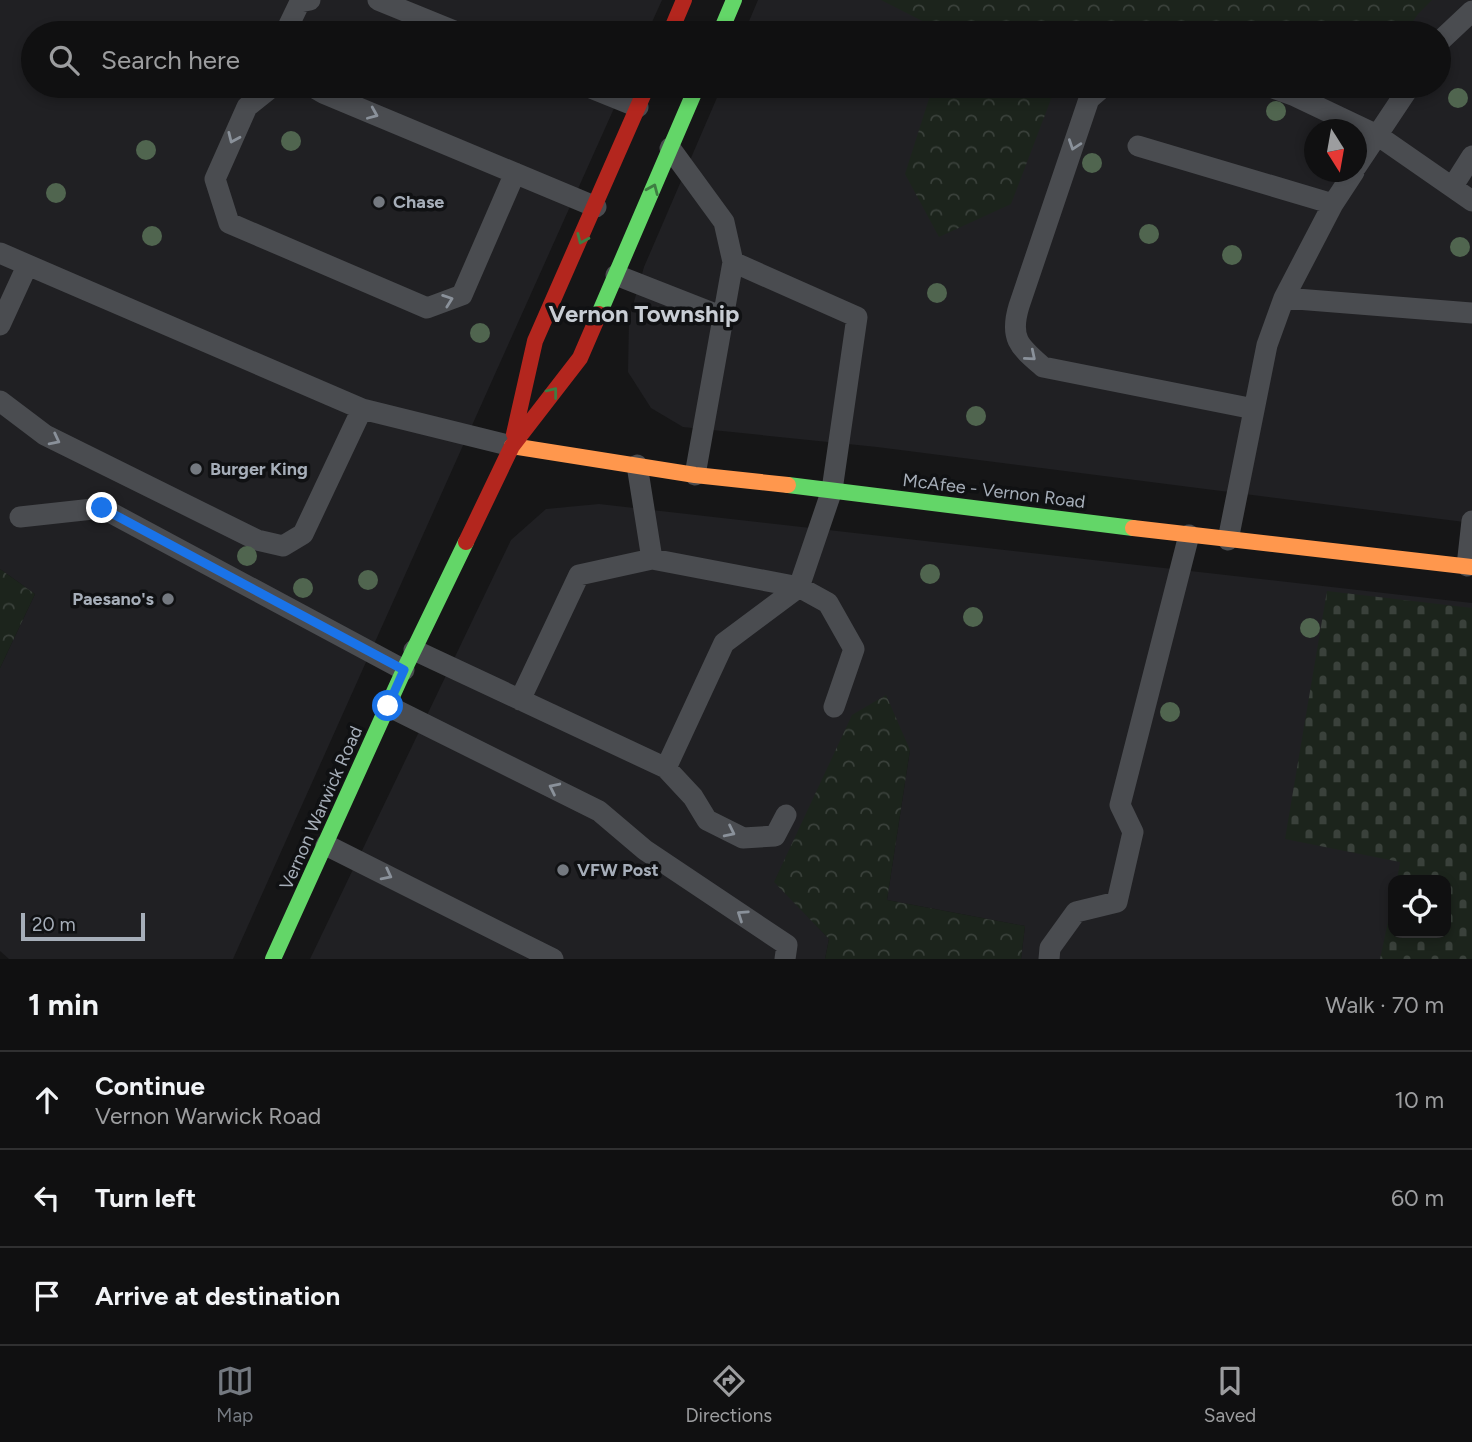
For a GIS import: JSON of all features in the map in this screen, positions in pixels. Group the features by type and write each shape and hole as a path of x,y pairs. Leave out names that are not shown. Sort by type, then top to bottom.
{"main road":[{"path":"675,21 684,0"},
{"path":"725,21 734,0"},
{"path":"512,446 535,341 642,98"},
{"path":"512,446 580,358 692,98"},
{"name":"McAfee - Vernon Road","path":"512,446 695,475 1228,540 1469,566"},
{"name":"Vernon Warwick Road","path":"273,959 404,670 512,446"}],"lane":[{"path":"291,21 300,2 310,0"},
{"path":"378,0 429,21"},
{"path":"1451,31 1472,11"},
{"path":"259,98 247,107 215,179 229,223 427,308 463,295 515,173"},
{"path":"335,98 596,207"},
{"path":"616,98 638,107"},
{"path":"1090,98 1013,324 1020,348 1043,367 1254,409"},
{"path":"1299,98 1377,135 1472,201"},
{"path":"1367,150 1402,98"},
{"path":"1138,146 1333,204"},
{"path":"670,148 724,222 733,262 695,475"},
{"path":"1453,186 1472,156"},
{"path":"1228,540 1267,345 1284,298 1347,182"},
{"path":"0,253 362,410 512,446"},
{"path":"666,768 724,643 799,587 832,490 857,317 733,262"},
{"path":"0,325 27,266"},
{"path":"615,275 723,317"},
{"path":"1284,298 1472,313"},
{"path":"0,401 45,435 257,540 284,546 303,534 362,410"},
{"path":"637,465 652,559"},
{"path":"20,517 102,508 404,670"},
{"path":"1469,566 1472,521"},
{"path":"1049,959 1050,948 1076,912 1117,902 1133,832 1120,805 1189,535"},
{"path":"520,700 579,575 652,559 799,587 828,603 854,649 834,707"},
{"path":"414,650 666,768 693,797 707,820 743,838 775,836 786,815"},
{"path":"388,706 599,811 645,850 787,945 785,959"},
{"path":"326,845 553,959"}],"shaded area":[{"path":"0,0 662,0 652,21 21,21 21,98 619,98 233,959 9,959 0,951 0,668 35,594 0,569"},
{"path":"758,0 1472,0 1472,523 877,447 683,427 651,408 628,372 629,319 644,267 717,98 1451,98 1451,21 749,21"},
{"path":"599,504 1472,603 1472,959 1021,959 1025,926 887,900 910,750 803,822 775,881 829,939 825,959 310,959 511,540 546,509"}],"green space":[{"path":"881,0 1432,0 1413,21 922,21"},
{"path":"929,98 1051,98 1011,204 939,237 905,174"},
{"path":"0,569 35,594 0,668"},
{"path":"1327,591 1472,608 1472,959 1380,959 1388,921 1388,938 1451,938 1451,875 1398,875 1400,862 1285,839"},
{"path":"886,695 910,750 887,900 1025,926 1021,959 825,959 829,939 774,882 852,715"}],"traffic: fast":[{"path":"725,21 734,0"},
{"path":"599,314 692,98"},
{"path":"788,485 1133,528"},
{"path":"273,959 404,670 466,542"}],"traffic: slow":[{"path":"512,446 695,475 788,485"},
{"path":"1133,528 1472,567"}],"traffic: jam":[{"path":"675,21 684,0"},
{"path":"514,434 535,341 642,98"},
{"path":"466,542 512,446 580,358 599,314"}],"place":[{"name":"Chase","path":"379,202"},
{"name":"Burger King","path":"196,469"},
{"name":"Paesano's","path":"168,599"},
{"name":"VFW Post","path":"563,870"}],"district":[{"name":"Vernon Township","path":"644,313"}],"route":[{"path":"102,508 404,670 388,706"}]}
